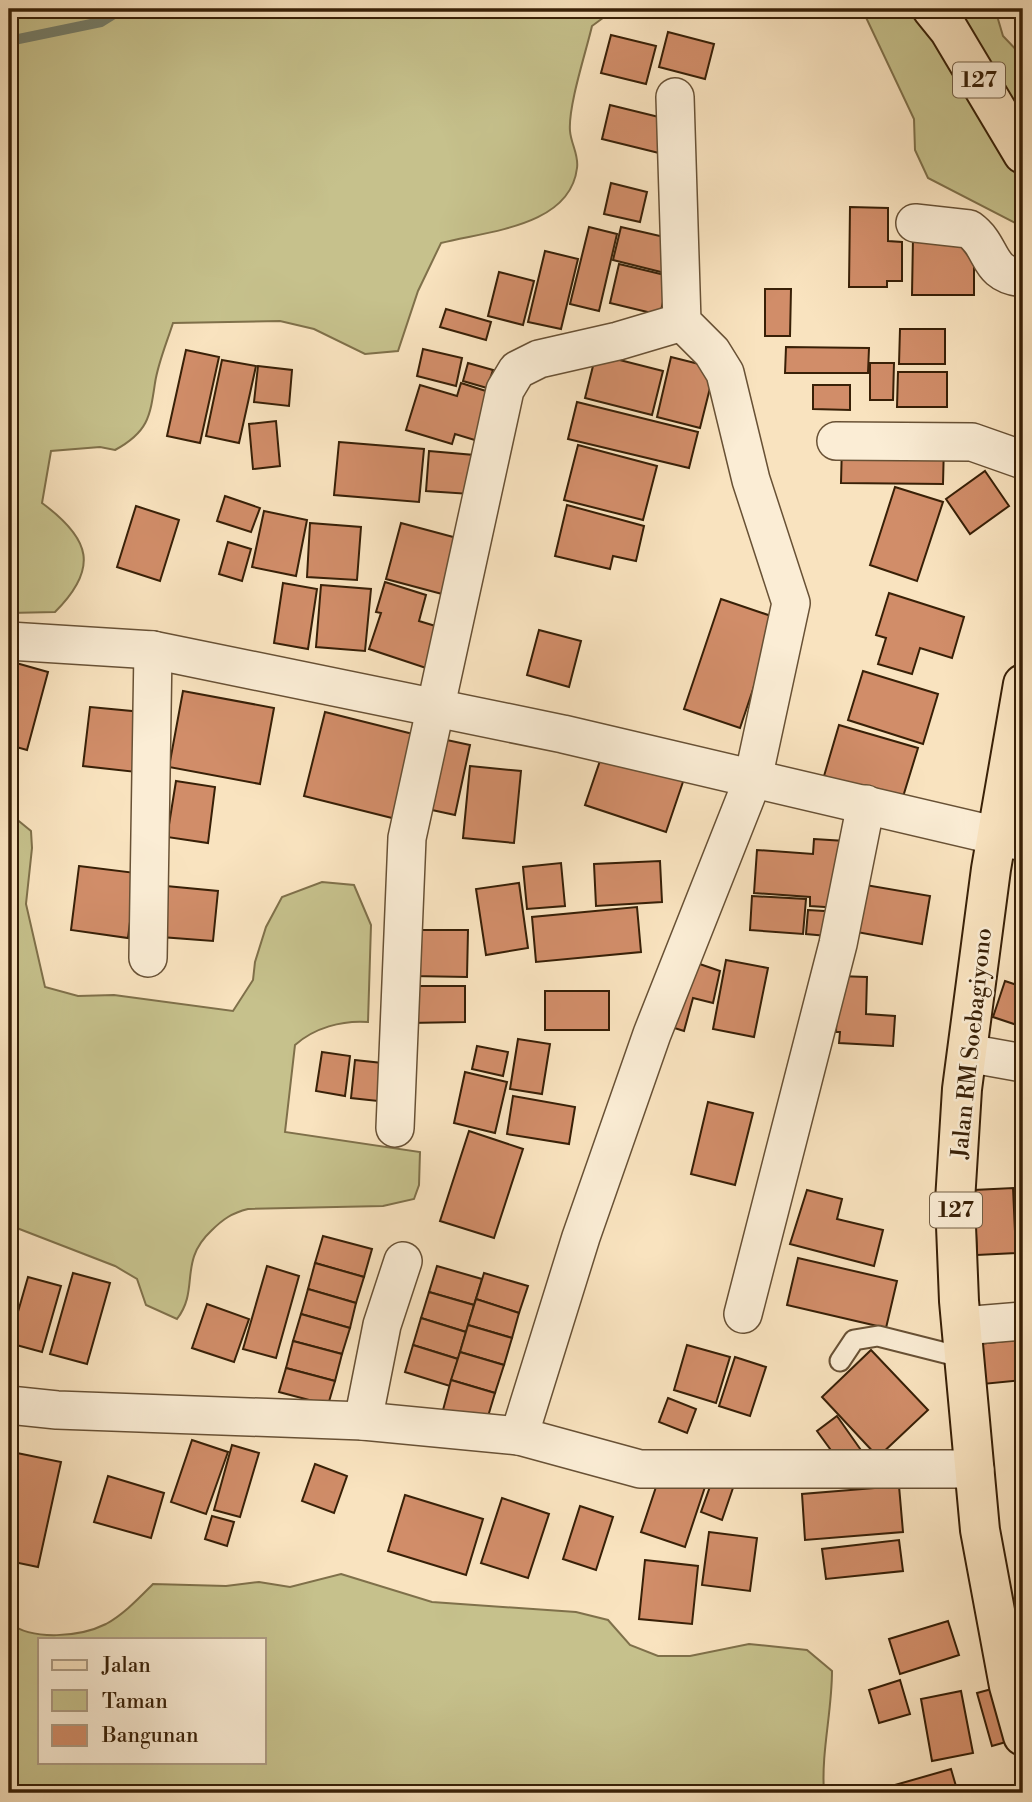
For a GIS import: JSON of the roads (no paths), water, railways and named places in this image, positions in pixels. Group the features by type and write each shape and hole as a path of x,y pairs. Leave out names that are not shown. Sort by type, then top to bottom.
{"main road":[{"name":"127","path":"932,9 949,30 1023,154"},
{"name":"Jalan RM Soebagiyono","path":"1023,684 1010,838 967,1053 956,1201 964,1342 980,1530 1009,1686 1023,1736"}],"street":[{"path":"519,1436 581,1237 652,1034 753,779 792,603 751,480 725,373 712,352 682,322 674,97"},
{"path":"915,223 969,229 975,233 994,267 1006,276 1023,278"},
{"path":"395,1128 407,838 505,390 517,370 539,359 618,341 682,322"},
{"path":"836,441 972,442 1023,460"},
{"path":"9,641 153,650 563,734 1010,838"},
{"path":"148,958 153,650"},
{"path":"743,1314 838,944 866,804"},
{"path":"967,1053 1023,1063"},
{"path":"363,1421 382,1325 403,1261"},
{"path":"964,1342 1023,1321"},
{"path":"9,1405 57,1410 363,1421 519,1436 640,1469 975,1469"}],"lane":[{"path":"840,1361 854,1340 878,1336 964,1342"}],"waterway":[{"path":"9,41 101,22 122,9"}]}
